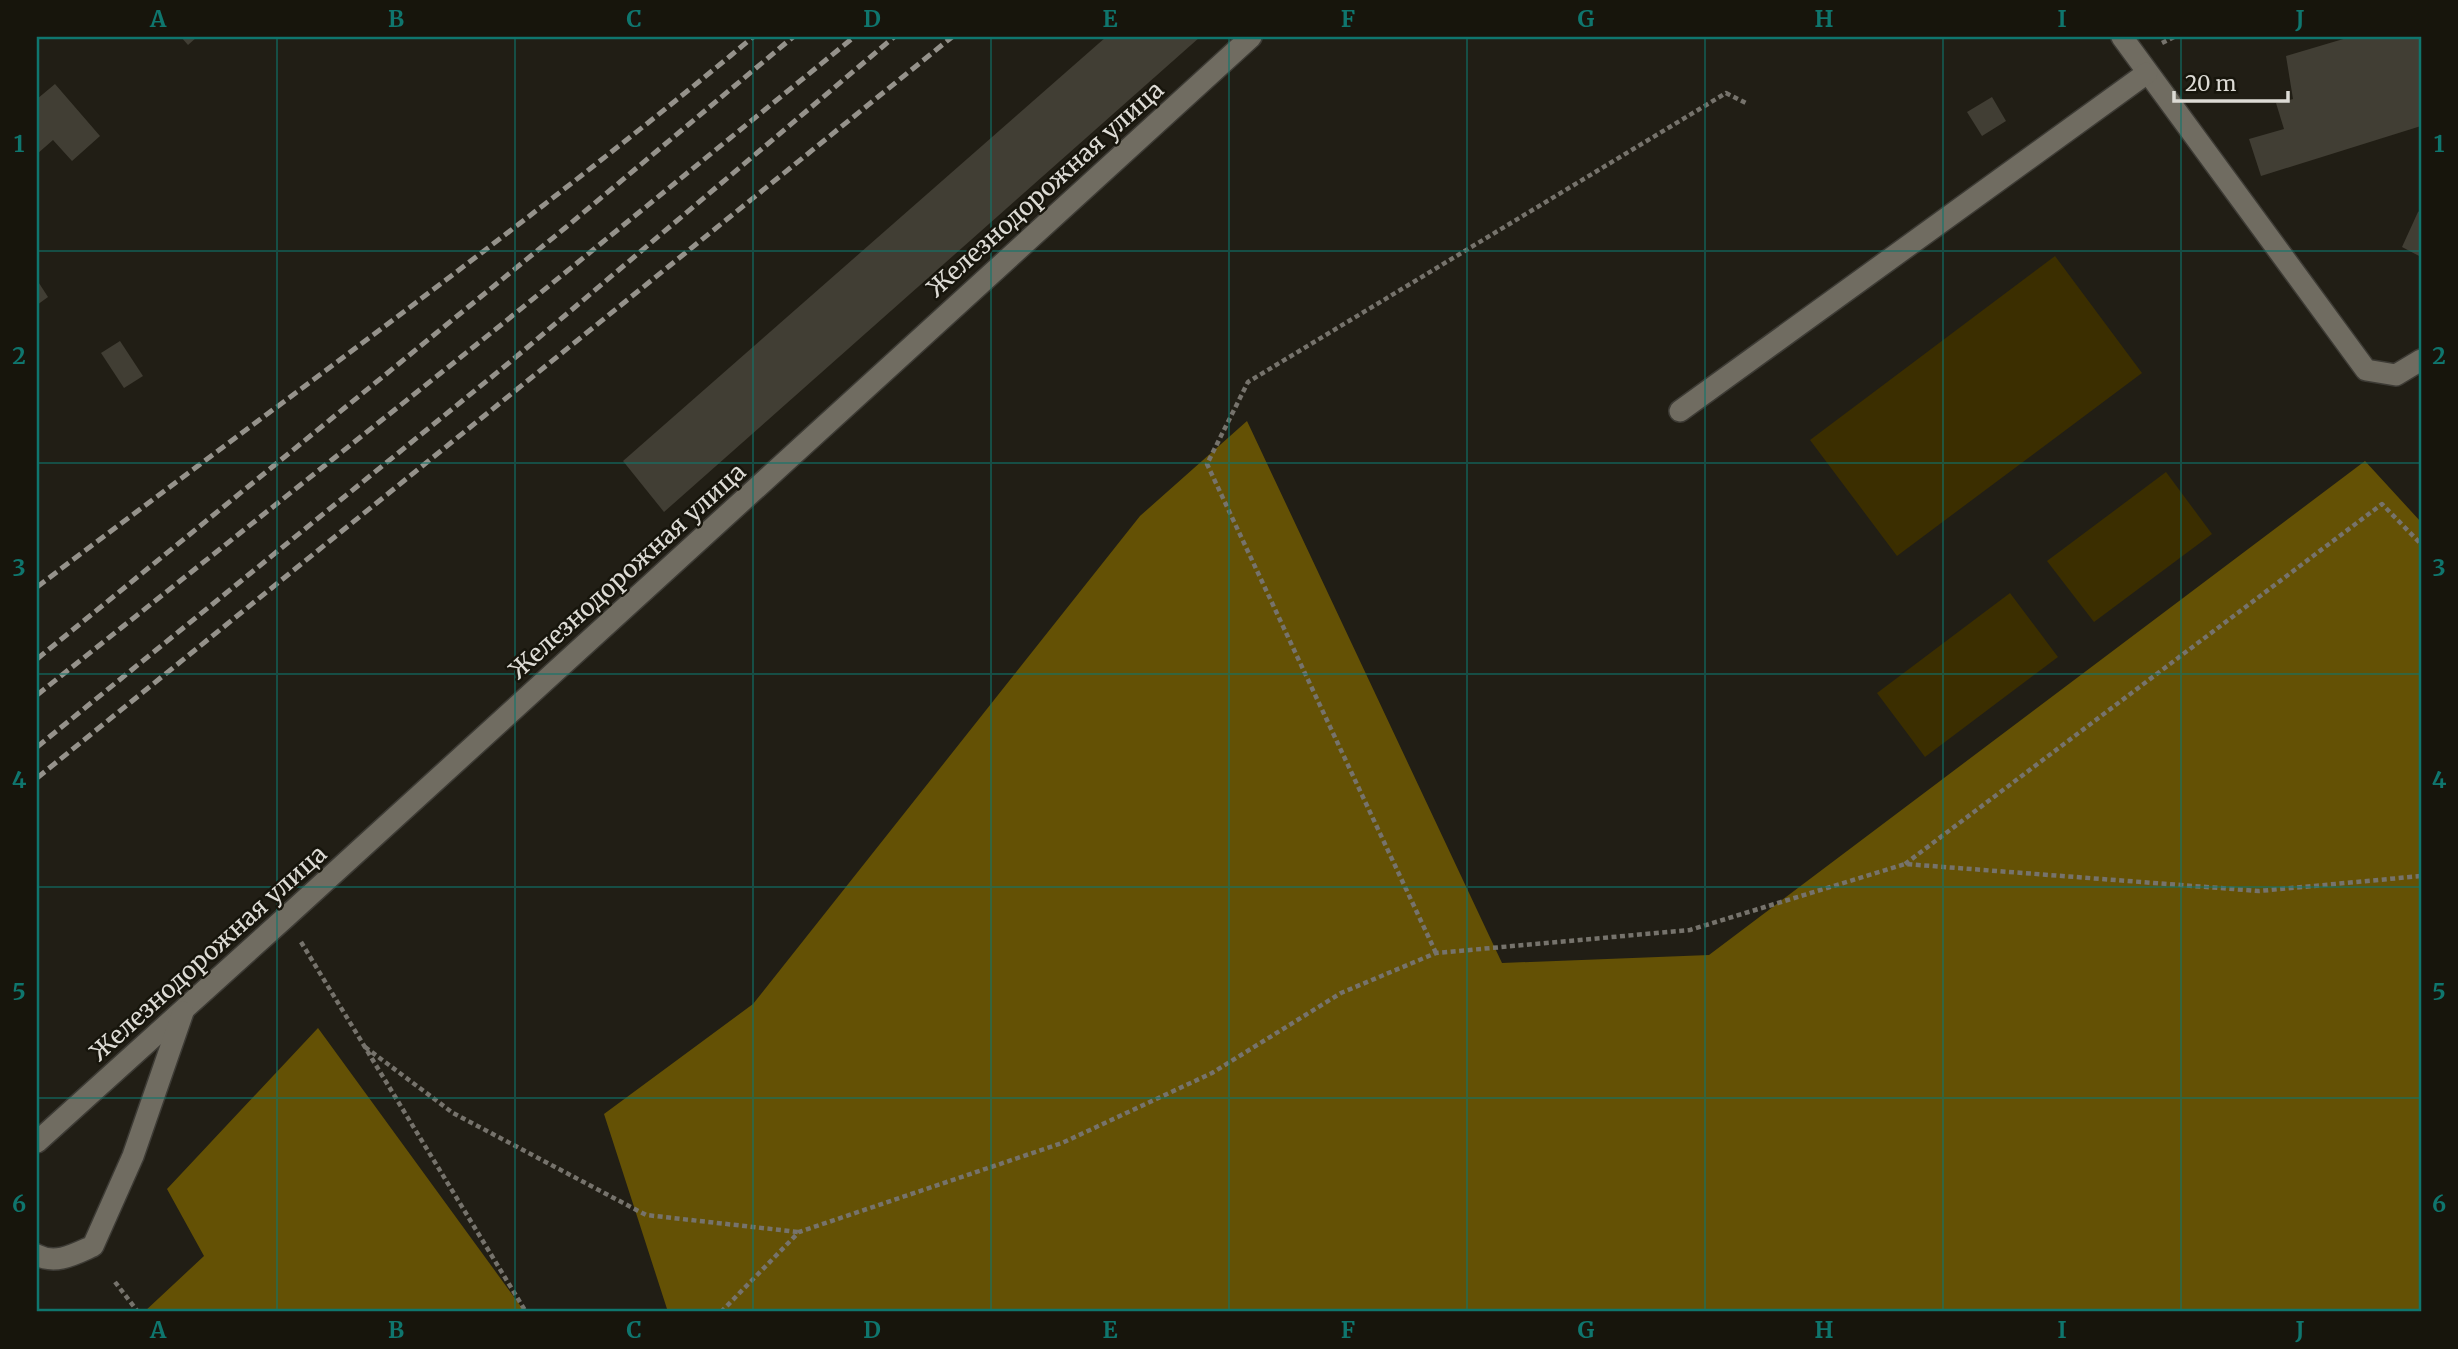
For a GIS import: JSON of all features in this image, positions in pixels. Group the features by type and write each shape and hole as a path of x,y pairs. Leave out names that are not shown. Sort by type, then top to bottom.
{"street":[{"name":"Железнодорожная улица","path":"37,1142 1251,37"},
{"path":"2122,37 2366,370 2396,375 2421,360"},
{"path":"1681,411 2147,73"},
{"path":"37,1255 44,1259 69,1257 93,1246 132,1156 184,1010"}],"path":[{"path":"1436,953 1207,464 1248,382 1726,93 1748,104"},
{"path":"365,1047 453,1113 646,1215 799,1232 1062,1143 1212,1073 1340,993 1436,953 1690,930 1905,864 2382,504 2421,544"},
{"path":"1905,864 2259,891 2421,876"},
{"path":"286,918 526,1312"},
{"path":"720,1312 799,1232"},
{"path":"116,1282 138,1312"}],"shaded area":[{"path":"2055,256 2142,373 1897,556 1810,440"},
{"path":"1247,421 1502,963 1709,955 2365,461 2421,522 2421,1312 668,1312 604,1114 753,1004 1140,516"},
{"path":"2166,472 2212,534 2094,622 2047,561"},
{"path":"2010,593 2058,657 1925,757 1877,693"},
{"path":"318,1028 525,1312 144,1312 204,1256 167,1189"}],"building":[{"path":"181,37 197,37 188,45"},
{"path":"1106,37 1200,37 664,512 623,461"},
{"path":"2350,37 2421,37 2421,126 2261,176 2249,139 2284,129 2276,103 2293,99 2286,56"},
{"path":"55,84 100,136 72,161 53,140 37,154 37,99"},
{"path":"1992,97 2006,121 1982,136 1967,112"},
{"path":"2421,210 2421,257 2402,247"},
{"path":"37,280 48,297 37,305"},
{"path":"120,341 143,376 124,388 101,353"}],"railway":[{"path":"37,587 488,248 666,109 753,37"},
{"path":"37,659 565,228 793,37"},
{"path":"37,695 501,325 854,37"},
{"path":"37,747 510,362 894,37"},
{"path":"37,778 952,37"}]}
